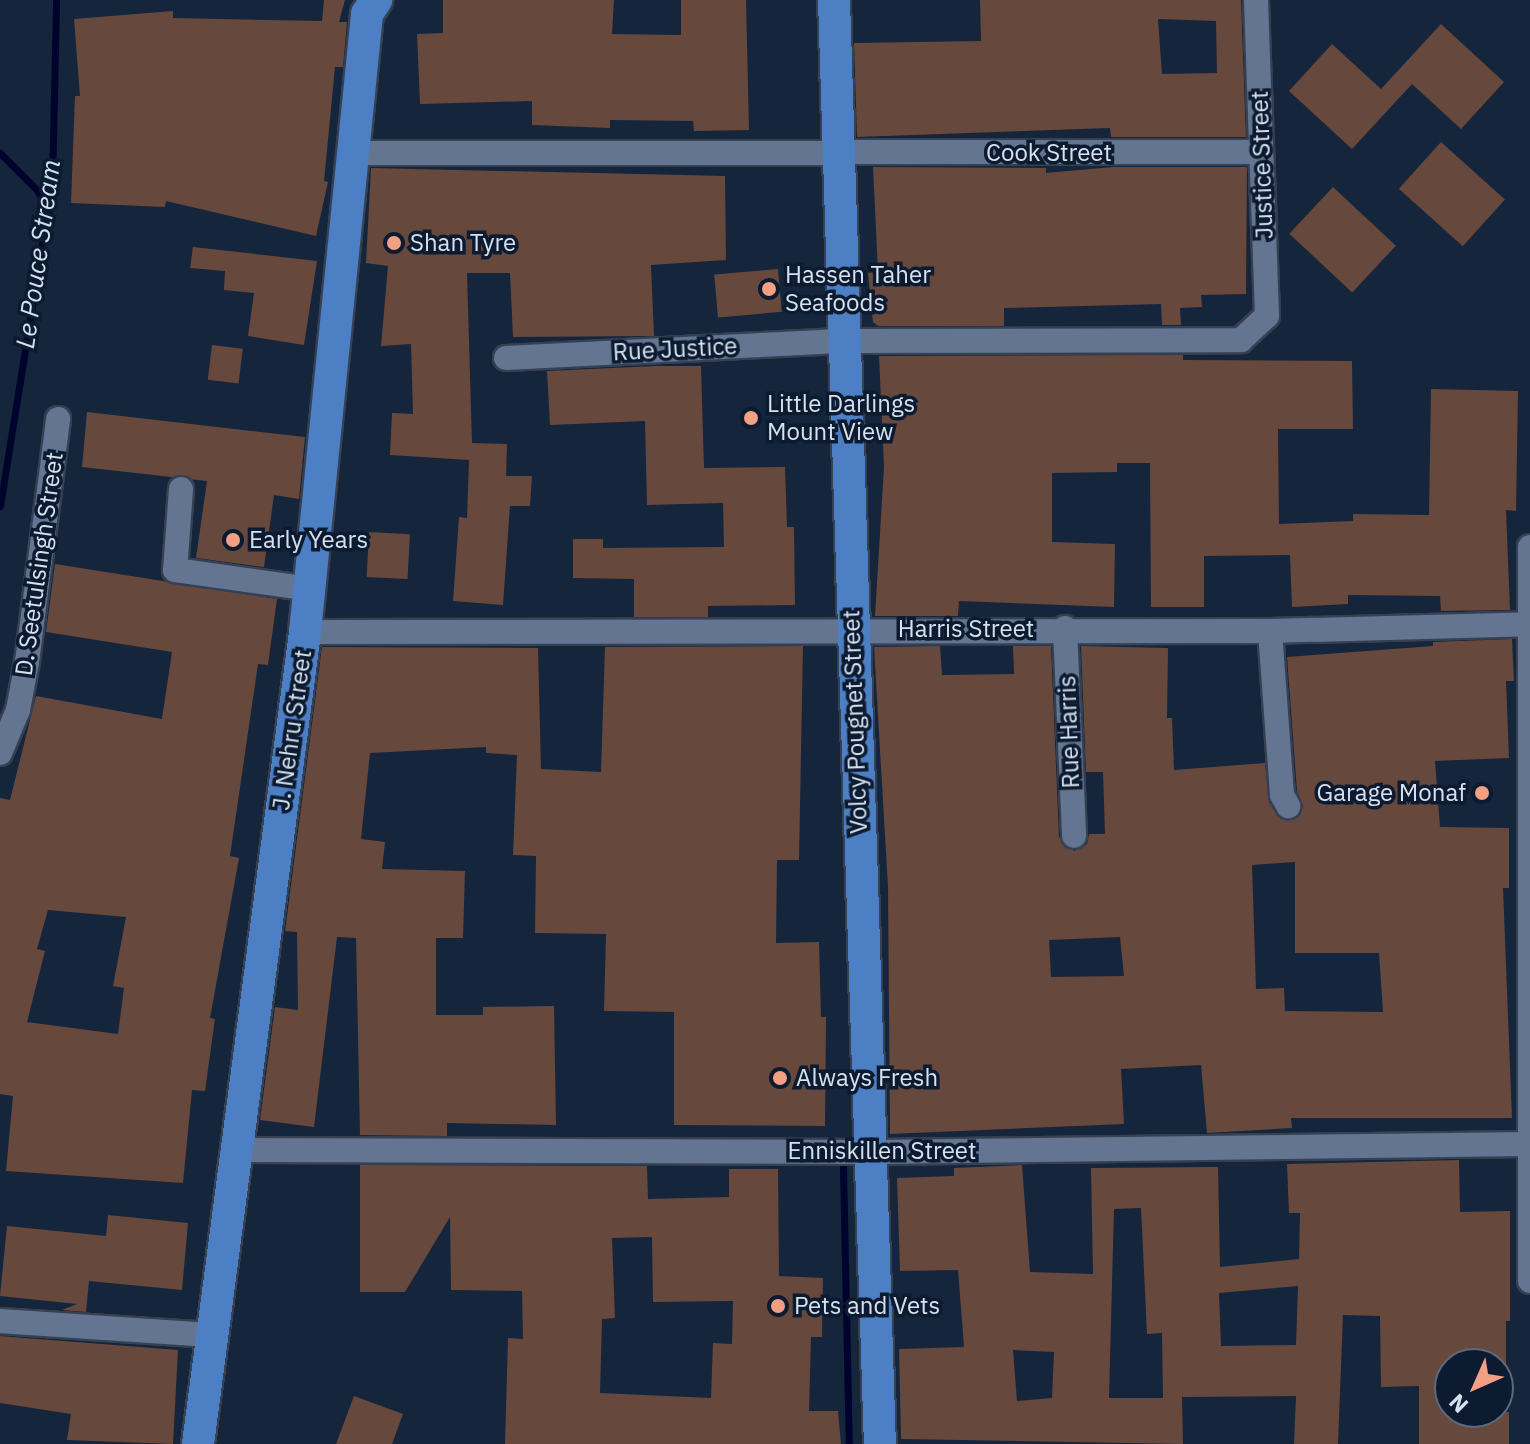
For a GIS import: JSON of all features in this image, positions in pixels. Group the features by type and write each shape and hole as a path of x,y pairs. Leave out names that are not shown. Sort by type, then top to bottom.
{"main road":[{"name":"Volcy Pougnet Street","path":"834,0 850,630 874,1152 880,1444"},
{"name":"J. Nehru Street","path":"198,1444 305,632 371,5"}],"street":[{"name":"Justice Street","path":"845,341 1241,340 1260,328 1267,316 1267,285 1256,0"},
{"name":"Cook Street","path":"354,153 837,155 1260,152"},
{"name":"Rue Justice","path":"506,358 845,341"},
{"name":"D. Seetulsingh Street","path":"0,753 58,419"},
{"path":"181,489 175,570 310,589"},
{"path":"1530,547 1530,1281"},
{"name":"Harris Street","path":"305,632 1065,628 1270,631 1528,624"},
{"name":"Rue Harris","path":"1065,628 1074,836"},
{"path":"1270,631 1282,795 1288,806"},
{"name":"Enniskillen Street","path":"235,1150 874,1152 1528,1140"},
{"path":"0,1321 210,1335"}],"building":[{"path":"324,0 345,0 339,22 347,22 343,67 335,67 324,181 328,182 316,236 166,201 165,207 71,203 75,96 80,96 74,19 173,11 173,18 322,21"},
{"path":"443,0 614,0 612,34 681,35 681,0 746,0 749,130 694,131 693,121 610,120 610,128 532,125 532,101 420,104 417,34 443,33"},
{"path":"980,0 1241,0 1246,137 1111,137 1110,128 857,137 854,43 981,41","holes":["1158,19 1216,21 1217,73 1162,74"]},
{"path":"1441,24 1504,82 1461,129 1412,84 1352,149 1289,91 1332,44 1381,89"},
{"path":"1441,142 1505,200 1463,246 1399,189"},
{"path":"873,167 1046,168 1046,173 1113,167 1247,167 1246,294 1201,295 1202,307 1180,308 1181,325 1162,325 1161,304 1004,308 1004,326 878,326 873,322 868,273 878,272"},
{"path":"371,168 725,176 726,260 651,265 654,336 513,337 510,273 467,273 472,443 507,444 506,476 532,476 530,506 510,506 503,605 453,601 459,517 467,518 469,460 390,455 392,413 413,414 411,344 381,346 388,266 366,263"},
{"path":"1333,187 1396,246 1352,292 1289,234"},
{"path":"193,247 317,261 304,345 248,336 254,293 224,290 225,271 190,268"},
{"path":"778,269 782,312 718,317 714,275"},
{"path":"212,345 243,349 239,384 208,380"},
{"path":"1183,355 1183,360 1352,361 1353,429 1278,429 1279,524 1353,521 1353,514 1429,515 1431,389 1518,391 1516,511 1506,510 1510,610 1441,611 1440,596 1348,595 1348,604 1292,607 1290,555 1204,556 1204,607 1151,607 1150,463 1117,463 1117,472 1052,473 1052,542 1115,544 1114,607 959,601 958,616 875,616 884,467 879,356"},
{"path":"701,366 704,468 785,467 787,527 794,527 795,605 708,606 708,617 634,617 634,579 573,578 573,539 603,539 603,548 724,547 723,503 647,505 645,421 550,425 547,371"},
{"path":"87,412 305,437 299,499 274,495 264,567 196,558 207,481 82,467"},
{"path":"369,532 410,534 408,579 367,577"},
{"path":"55,564 277,599 268,665 258,664 230,856 239,858 210,1018 215,1019 205,1091 192,1090 183,1183 6,1171 13,1096 0,1094 0,798 10,800 36,696 162,719 172,652 46,632","holes":["48,910 126,917 113,986 124,988 118,1034 27,1022 45,951 37,949"]},
{"path":"1512,639 1514,681 1506,681 1509,758 1435,761 1440,827 1509,828 1509,888 1503,888 1512,1118 1291,1118 1292,1128 1207,1133 1201,1065 1121,1069 1124,1124 890,1134 888,887 874,647 940,646 942,675 1014,674 1013,646 1051,646 1059,837 1074,851 1087,844 1089,834 1105,834 1103,772 1086,772 1081,646 1168,648 1167,718 1172,718 1174,770 1265,763 1269,802 1280,818 1288,821 1300,814 1303,806 1297,791 1287,657 1433,646 1433,642","holes":["1295,862 1295,953 1379,953 1383,1012 1285,1011 1284,988 1256,989 1252,865","1120,937 1124,976 1051,977 1049,940"]},
{"path":"803,646 799,860 777,860 776,943 819,942 821,1017 826,1017 825,1126 674,1125 674,1012 604,1011 606,934 535,933 536,856 513,855 517,755 486,753 486,747 370,753 361,839 385,842 382,869 465,871 463,938 436,938 436,1015 483,1015 483,1007 554,1006 556,1125 447,1123 447,1136 360,1135 356,938 337,937 314,1127 260,1120 275,1007 298,1010 297,932 285,931 322,647 538,648 541,769 601,772 605,647"},
{"path":"1459,1160 1460,1212 1510,1211 1510,1321 1506,1321 1506,1348 1434,1348 1434,1428 1509,1428 1509,1444 1419,1444 1419,1386 1381,1387 1380,1316 1343,1315 1338,1444 1294,1444 1296,1396 1182,1397 1183,1444 901,1439 899,1349 964,1347 958,1270 900,1271 897,1178 954,1176 954,1168 1022,1165 1030,1272 1093,1274 1091,1168 1218,1167 1220,1267 1299,1259 1300,1213 1289,1213 1287,1164","holes":["1141,1208 1147,1334 1162,1333 1163,1398 1109,1398 1114,1209","1298,1286 1296,1345 1221,1346 1219,1293","1013,1350 1054,1352 1052,1398 1017,1401"]},
{"path":"360,1165 647,1166 648,1199 729,1197 729,1169 778,1169 779,1276 823,1278 822,1337 811,1337 809,1411 838,1411 841,1444 505,1444 508,1338 523,1339 522,1291 451,1290 450,1217 405,1292 360,1292","holes":["652,1237 653,1302 733,1301 732,1344 713,1343 711,1398 600,1393 602,1319 615,1318 612,1238"]},
{"path":"108,1215 188,1223 182,1290 89,1281 86,1312 62,1310 77,1304 0,1296 7,1226 106,1236"},
{"path":"0,1336 178,1350 173,1444 67,1440 71,1414 0,1403"},
{"path":"354,1396 403,1414 392,1444 336,1444"}],"waterway":[{"name":"Le Pouce Stream","path":"0,506 52,183 56,0"},
{"path":"0,153 37,190 48,212"},
{"path":"843,1167 849,1444"}],"place":[{"name":"Shan Tyre","path":"394,243"},
{"name":"Hassen Taher Seafoods","path":"769,289"},
{"name":"Little Darlings Mount View","path":"751,418"},
{"name":"Early Years","path":"233,540"},
{"name":"Garage Monaf","path":"1482,793"},
{"name":"Always Fresh","path":"780,1078"},
{"name":"Pets and Vets","path":"778,1306"}]}
